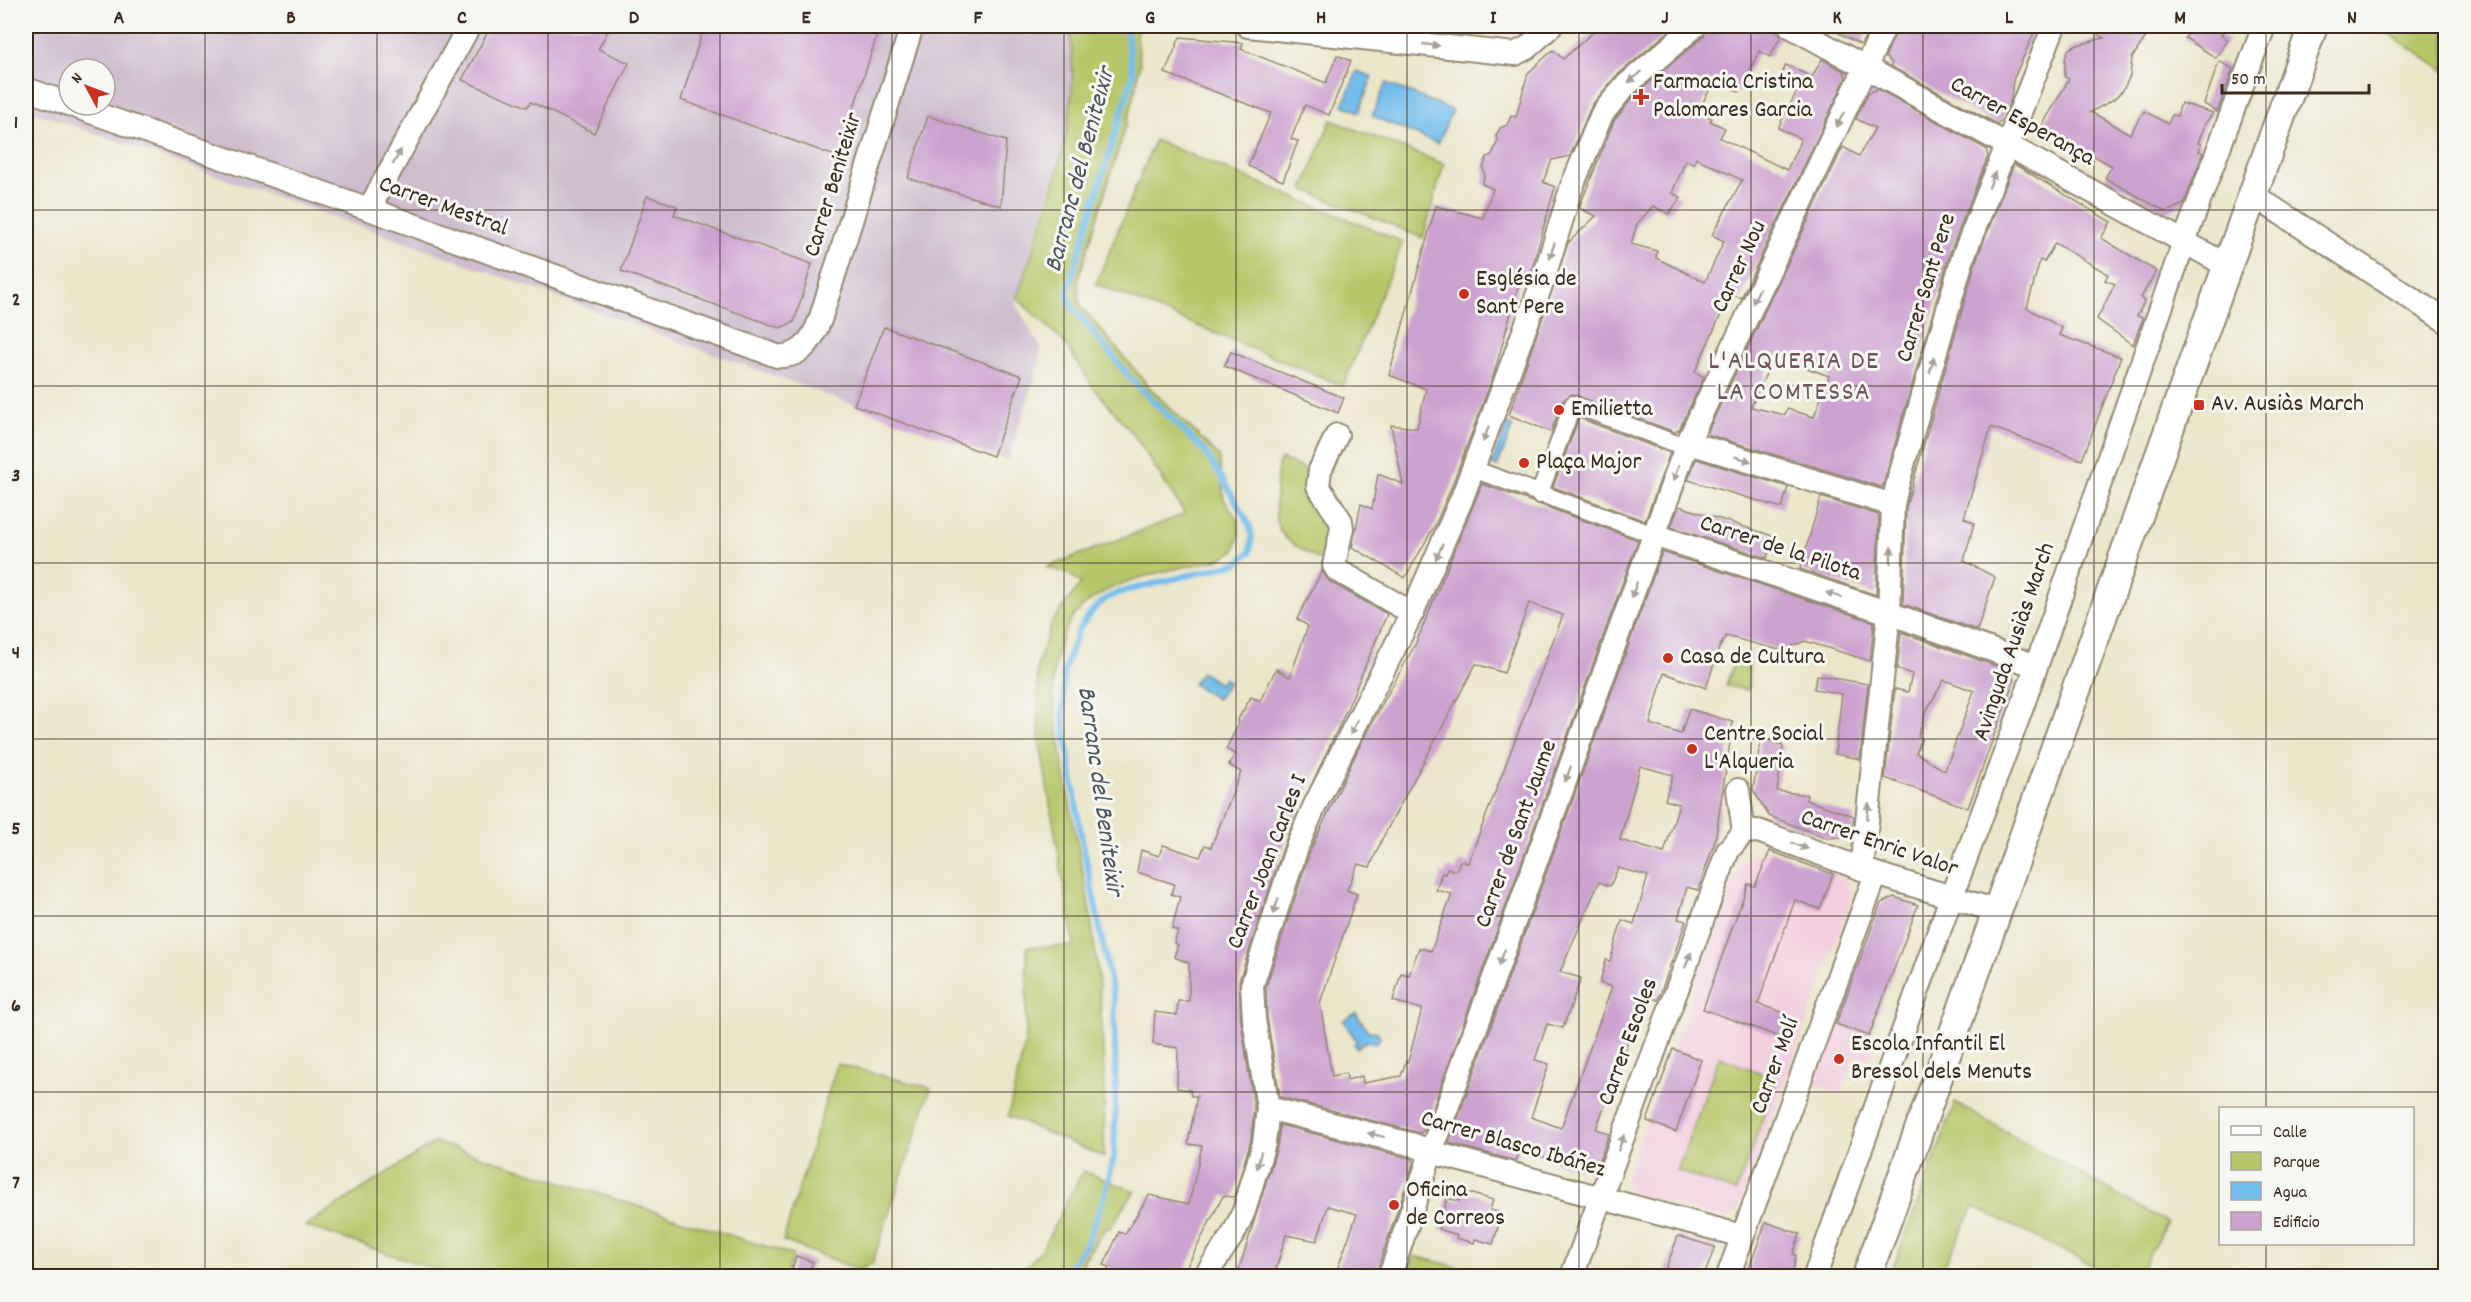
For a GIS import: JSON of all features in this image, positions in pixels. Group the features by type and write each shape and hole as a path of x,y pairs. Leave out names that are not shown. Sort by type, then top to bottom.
{"street":[{"path":"369,208 470,26"},
{"name":"Carrer Beniteixir","path":"796,354 813,338 820,320 912,26"},
{"path":"1248,26 1515,54 1528,47 1551,26"},
{"name":"Carrer Joan Carles I","path":"1226,1276 1234,1233 1257,1169 1268,1123 1268,1108 1252,994 1254,975 1283,883 1305,825 1412,613 1462,498 1540,290 1572,186 1602,114 1624,87 1695,26"},
{"name":"Carrer Esperança","path":"1790,26 2228,266"},
{"name":"Carrer Nou","path":"1654,535 1687,444 1885,26"},
{"name":"Carrer Sant Pere","path":"1889,613 1893,505 1962,257 2054,26"},
{"name":"Avinguda Ausiàs March","path":"1815,1276 2036,666 2184,242 2264,26"},
{"path":"1867,1276 2313,26"},
{"name":"Carrer Mestral","path":"26,89 57,100"},
{"name":"Carrer Mestral","path":"105,117 369,208 777,356 796,354"},
{"path":"2253,195 2445,321"},
{"path":"1543,496 1573,404 1674,442 1703,447 1893,505"},
{"path":"1337,435 1320,470 1318,486 1341,521 1342,528 1334,565 1337,570 1412,613"},
{"path":"1473,469 1654,535"},
{"name":"Carrer de la Pilota","path":"1654,535 1889,613 2036,666"},
{"name":"Carrer de Sant Jaume","path":"1390,1276 1431,1152 1654,535"},
{"name":"Carrer Molí","path":"1728,1276 1869,871 1889,613"},
{"path":"1738,790 1744,832"},
{"name":"Carrer Enric Valor","path":"1744,832 1758,831 1869,871 1997,911"},
{"name":"Carrer Escoles","path":"1572,1276 1728,850 1744,832"},
{"name":"Carrer Blasco Ibáñez","path":"1268,1108 1414,1145 1431,1152 1742,1236"},
{"name":"Carrer Joan Carles I","path":"1205,1276 1234,1233"}],"shaded area":[{"path":"26,26 1070,26 1073,60 1071,104 1064,147 1015,302 1041,349 1038,368 1008,461 436,253 26,109"},
{"path":"1395,26 1527,26 1511,34"},
{"path":"1767,850 1844,878 1852,898 1738,1211 1724,1219 1631,1194 1625,1181 1739,864"},
{"name":"Escola Infantil El Bressol dels Menuts","path":"1836,1024 1876,1038 1869,1059 1856,1055 1841,1094 1814,1084"}],"green space":[{"path":"1070,26 1136,26 1140,64 1133,102 1078,280 1080,305 1151,389 1219,456 1224,499 1238,521 1239,537 1234,551 1220,559 1142,577 1105,591 1089,602 1071,620 1061,641 1055,663 1054,710 1089,905 1099,982 1103,1057 1104,1157 1008,1116 1026,1039 1027,947 1074,946 1039,738 1037,666 1052,622 1081,583 1068,574 1047,567 1185,514 1134,435 1093,387 1064,342 1017,298 1049,201 1068,127 1072,84"},
{"path":"2377,26 2445,26 2445,71"},
{"path":"1331,120 1444,164 1423,238 1303,189"},
{"path":"1155,140 1403,242 1343,386 1096,284"},
{"path":"1282,459 1304,469 1313,490 1335,522 1323,562 1294,544 1280,531 1276,517 1276,499 1278,464"},
{"path":"1736,654 1749,655 1748,690 1726,686"},
{"path":"1719,1057 1777,1079 1736,1192 1677,1171"},
{"path":"837,1064 931,1088 872,1264 860,1270 783,1241"},
{"path":"1955,1103 2167,1222 2138,1276 2114,1276 1974,1206 1939,1276 1890,1276"},
{"path":"435,1142 793,1255 786,1276 774,1273 772,1276 456,1276 305,1226"},
{"path":"1083,1171 1135,1191 1110,1228 1106,1228 1085,1258 1078,1276 1018,1276 1042,1249"},
{"path":"1414,1256 1486,1274 1485,1276 1407,1276"}],"water":[{"path":"1357,71 1372,77 1359,112 1343,105"},
{"path":"1386,83 1452,110 1438,144 1372,116"},
{"path":"1507,424 1513,426 1497,467 1491,465"},
{"path":"1201,672 1220,684 1224,678 1229,682 1217,699 1193,684"},
{"path":"1356,1013 1368,1031 1378,1032 1380,1038 1376,1043 1367,1041 1356,1048 1354,1044 1357,1041 1343,1021"}],"building":[{"path":"491,26 611,26 598,49 629,63 594,133 531,102 527,107 462,80"},
{"path":"704,26 880,26 838,157 681,100"},
{"path":"1600,26 1675,26 1615,77 1592,105 1570,156 1552,160 1543,182 1555,187 1528,282 1520,280 1494,374 1449,493 1436,523 1405,578 1352,547 1361,504 1372,509 1378,474 1403,484 1391,425 1417,428 1426,389 1389,375 1436,206 1483,218 1493,189 1482,184 1485,175 1483,168 1487,157 1492,155 1500,128 1507,125 1511,116 1516,117 1528,73 1553,50 1563,59"},
{"path":"1708,26 1766,26 1781,36 1770,57 1759,51 1739,92 1715,79 1698,112 1712,118 1710,121 1725,128 1720,138 1787,170 1801,139 1778,128 1797,91 1778,82 1786,65 1812,77 1822,59 1844,71 1846,78 1741,298 1731,294 1717,323 1695,372 1704,377 1679,430 1675,432 1572,394 1563,400 1551,432 1509,415 1568,243 1596,216 1579,208 1614,121 1634,96 1704,36","holes":["1696,158 1742,180 1712,235 1724,241 1705,282 1656,258 1657,251 1631,244 1637,224 1653,206 1669,214 1681,197 1672,193 1686,160 1694,164"]},
{"path":"1826,26 1870,26 1861,45"},
{"path":"1898,26 2037,26 2013,80 2011,99 2002,120 1997,124 1890,66 1892,63 1885,57"},
{"path":"2085,26 2153,26 2132,58 2130,76 2123,90 2114,99 2091,112 2130,134 2144,111 2168,124 2172,115 2177,116 2181,103 2213,113 2205,124 2198,143 2201,144 2199,151 2203,153 2184,204 2166,212 2105,178 2112,166 2042,126 2069,79 2065,77 2065,59 2068,50 2074,46 2104,38"},
{"path":"2192,26 2227,26 2221,35 2228,40 2216,58 2185,38"},
{"path":"1180,37 1243,43 1241,49 1326,83 1337,55 1351,61 1329,115 1305,105 1291,139 1298,141 1283,181 1248,166 1271,113 1165,73"},
{"path":"2219,61 2233,69 2217,112 2204,104"},
{"path":"1878,89 1986,149 1988,156 1950,253 1881,487 1710,435 1708,431 1843,147 1859,156 1875,128 1856,119 1868,93","holes":["1774,356 1829,376 1814,417 1787,409 1785,415 1751,407"]},
{"path":"928,116 1006,141 1001,206 908,178"},
{"path":"2014,164 2111,222 2101,238 2156,271 2141,298 2145,300 2137,316 2143,318 2133,345 2097,319 2115,284 2105,280 2108,274 2055,243 2044,262 2040,260 2027,308 2062,328 2059,335 2121,357 2082,460 1991,427 1964,518 1974,523 1964,561 1995,577 1977,630 1903,604 1906,507 1976,261"},
{"path":"647,196 677,206 674,215 812,264 794,322 780,328 621,271"},
{"path":"884,327 1022,376 993,456 854,405"},
{"path":"1231,352 1344,398 1338,413 1224,366"},
{"path":"1579,418 1670,453 1645,521 1553,487"},
{"path":"1696,459 1788,487 1782,508 1688,480"},
{"path":"1482,484 1638,540 1425,1130 1420,1133 1280,1097 1267,1018 1266,987 1311,849 1362,741 1416,643","holes":["1529,603 1563,615 1468,863 1460,861 1456,871 1447,868 1445,874 1442,873 1436,890 1452,894 1431,951 1419,948 1409,975 1401,973 1393,1001 1422,1009 1408,1062 1406,1061 1401,1076 1363,1083 1362,1076 1347,1080 1346,1073 1332,1076 1320,1003 1357,894 1347,890 1358,864 1370,867 1382,839 1476,664 1504,673"]},
{"path":"1821,497 1879,515 1876,595 1800,569"},
{"path":"1679,506 1773,536 1767,558 1671,527"},
{"path":"1662,552 1874,622 1870,661 1805,641 1788,648 1787,652 1726,636 1719,648 1706,688 1664,673 1650,724 1681,734 1689,709 1733,722 1715,841 1698,890 1687,887 1678,919 1686,921 1658,1000 1644,996 1596,1129 1609,1134 1596,1171 1580,1165 1579,1168 1564,1164 1520,1149 1516,1161 1449,1143","holes":["1640,766 1673,775 1665,800 1679,804 1664,853 1620,840","1618,868 1648,876 1634,924 1622,920 1610,961 1606,960 1600,983 1612,987 1561,1128 1531,1117 1549,1064 1535,1060 1547,1024 1563,1028 1581,978 1560,972 1599,882 1610,886"]},
{"path":"1322,571 1330,582 1387,614 1347,709 1286,839 1239,981 1241,1021 1254,1108 1251,1140 1234,1197 1223,1196 1182,1276 1105,1276 1109,1267 1104,1265 1119,1232 1125,1234 1149,1195 1189,1204 1202,1146 1188,1144 1197,1096 1191,1096 1190,1090 1177,1088 1178,1048 1153,1044 1155,1012 1177,1015 1178,1001 1189,1001 1189,963 1174,957 1178,945 1174,943 1178,931 1172,929 1180,897 1171,894 1174,884 1137,872 1141,850 1159,856 1163,845 1200,857 1205,845 1211,847 1241,772 1229,765 1235,754 1226,749 1239,723 1237,721 1251,697 1260,701 1276,669 1290,677 1308,626 1297,619"},
{"path":"1901,632 2010,671 2014,680 1968,808 1885,778 1895,689 1908,692 1912,674 1897,669","holes":["1944,680 1974,691 1945,771 1916,753 1922,738 1918,736 1926,712"]},
{"path":"1817,675 1868,684 1860,759 1835,754 1842,694 1814,689"},
{"path":"1761,737 1783,746 1777,791 1807,795 1806,800 1854,816 1852,833 1843,837 1827,838 1769,816 1753,790"},
{"path":"1770,851 1833,874 1820,909 1795,900 1758,1004 1788,1014 1780,1037 1703,1009 1748,884 1755,886"},
{"path":"1894,897 1918,905 1869,1036 1836,1024 1881,903"},
{"path":"1673,1049 1701,1060 1676,1132 1647,1121"},
{"path":"1280,1125 1412,1159 1414,1162 1375,1276 1335,1276 1357,1214 1328,1206 1317,1241 1286,1235 1274,1276 1237,1276 1277,1147"},
{"path":"1462,1191 1493,1200 1490,1210 1502,1213 1493,1244 1475,1239 1474,1243 1456,1238 1457,1235 1439,1229 1447,1198 1459,1201"},
{"path":"1766,1222 1800,1234 1793,1254 1796,1255 1792,1276 1746,1276"},
{"path":"1678,1236 1715,1247 1704,1276 1663,1276"},
{"path":"796,1256 813,1262 807,1276 790,1276"}],"waterway":[{"name":"Barranc del Beniteixir","path":"1064,1276 1087,1242 1105,1195 1114,1156 1116,1083 1114,1000 1080,828 1063,716 1064,671 1077,633 1096,607 1107,598 1121,592 1238,563 1250,552 1252,537 1250,526 1204,451 1132,380 1072,307 1067,293 1133,75 1126,26"}],"place":[{"name":"Farmacia Cristina Palomares Garcia","path":"1641,97"},
{"name":"Església de Sant Pere","path":"1464,294"},
{"name":"Av. Ausiàs March","path":"2199,405"},
{"name":"Emilietta","path":"1559,410"},
{"name":"Plaça Major","path":"1524,463"},
{"name":"Casa de Cultura","path":"1668,658"},
{"name":"Centre Social L'Alqueria","path":"1692,749"},
{"name":"Escola Infantil El Bressol dels Menuts","path":"1839,1059"},
{"name":"Oficina de Correos","path":"1394,1205"}],"district":[{"name":"L'ALQUERIA DE LA COMTESSA","path":"1794,378"}]}
